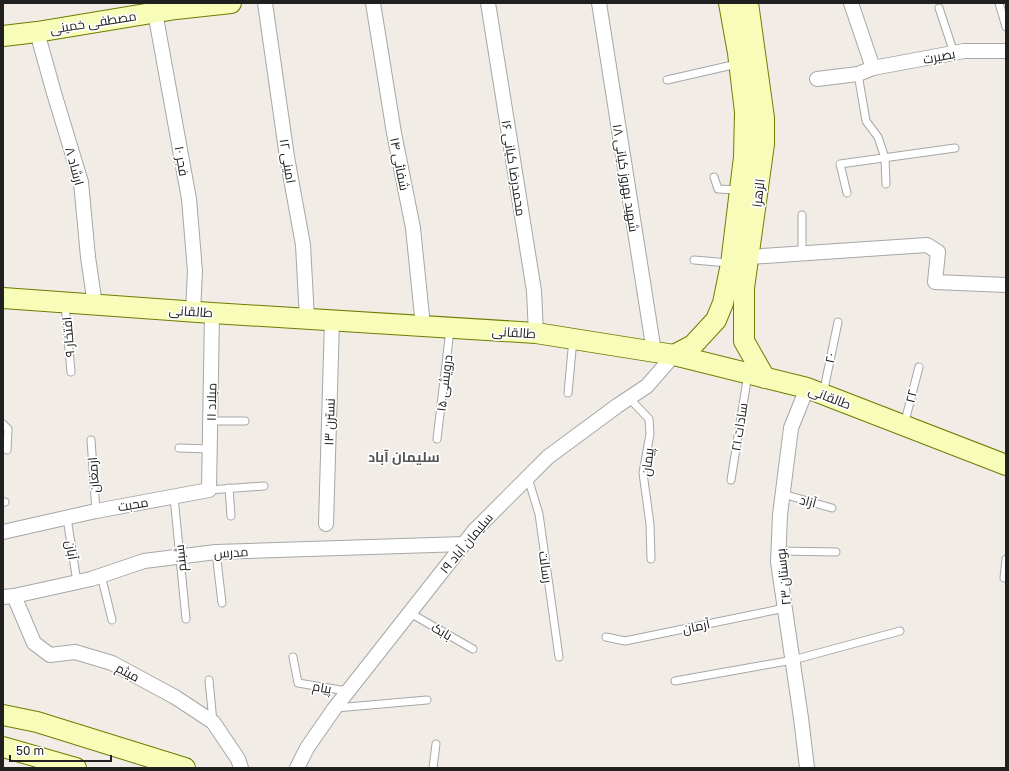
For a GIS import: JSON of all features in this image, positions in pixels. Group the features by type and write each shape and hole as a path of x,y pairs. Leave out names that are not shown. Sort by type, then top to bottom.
{"street":[{"name":"مصطفی خمینی","path":"3,36 37,32 176,8 231,3"},
{"name":"امینی ۱۲","path":"265,3 287,157 303,245 307,319"},
{"name":"شفائی ۱۴","path":"373,3 394,133 412,228 423,326"},
{"name":"محمدرضا کیانی ۱۶","path":"488,3 534,291 536,333"},
{"name":"شهید بهروز کیانی ۱۸","path":"598,3 654,352"},
{"name":"الزهرا","path":"729,3 745,112 744,157 740,190 740,260 744,288 744,341 756,376"},
{"name":"الزهرا","path":"674,355 693,345 716,320 740,260 764,144 764,118 748,3"},
{"path":"850,3 873,68"},
{"name":"فجر ۱۰","path":"155,12 189,199 195,271 203,312"},
{"name":"ارشاد ۸","path":"37,32 81,182 88,257 95,305"},
{"name":"بصیرت","path":"817,79 858,74 873,68 964,51 1006,51"},
{"path":"740,260 802,253 927,244 938,252 935,282 1006,285"},
{"name":"طالقانی","path":"3,298 332,321 536,333 674,355 815,391 1006,465"},
{"path":"723,303 726,310 731,314 735,315 744,311"},
{"name":"میلاد ۱۱","path":"203,312 210,421 209,490"},
{"name":"نسترن ۱۳","path":"326,524 332,321"},
{"name":"سلیمان آباد ۱۹","path":"297,768 307,748 334,708 474,531 548,457 647,386 674,355"},
{"name":"بوستان ۲۳","path":"807,768 778,562 780,515 791,428 815,391"},
{"name":"محبت","path":"3,532 96,511 209,490"},
{"name":"مدرس","path":"8,597 77,582 144,561 180,556 216,552 464,544"},
{"name":"میثم","path":"8,597 34,643 50,655 75,652 112,663 175,697 213,722 238,759 241,768"},
{"path":"3,715 37,722 185,768"},
{"path":"3,747 76,768"}],"lane":[{"path":"999,3 1006,27"},
{"path":"939,8 954,53"},
{"path":"667,80 739,63"},
{"path":"858,74 866,120 878,137 885,158 886,184"},
{"path":"847,193 840,164 955,148"},
{"path":"714,177 718,189 740,190"},
{"path":"802,215 802,253"},
{"path":"694,260 740,260"},
{"name":"افتخار ۹","path":"65,302 71,372"},
{"name":"۲۰","path":"815,391 838,322"},
{"name":"درویشی ۱۵","path":"437,439 450,328"},
{"path":"568,393 573,339"},
{"name":"۲۲","path":"904,425 919,367"},
{"name":"سادات ۲۱","path":"731,480 756,376"},
{"name":"پیمان","path":"629,398 649,419 650,434 643,473 650,524 651,559"},
{"path":"210,421 244,421"},
{"path":"3,424 8,429 7,450"},
{"name":"ارمغان","path":"90,440 96,511"},
{"path":"179,448 210,449"},
{"name":"رسالت","path":"528,478 539,514 559,657"},
{"name":"محبت","path":"209,490 264,486"},
{"path":"229,488 231,516"},
{"name":"آزاد","path":"783,494 832,508"},
{"name":"شبنم","path":"174,497 186,619"},
{"name":"آبان","path":"67,518 77,582"},
{"path":"779,551 836,552"},
{"path":"216,552 222,602"},
{"path":"1004,578 1006,559"},
{"path":"101,575 112,620"},
{"name":"آرمان","path":"606,637 625,641 785,608"},
{"name":"بابک","path":"410,613 473,650"},
{"path":"675,681 793,660 900,631"},
{"name":"پیام","path":"293,657 298,682 348,692"},
{"path":"209,680 213,722"},
{"path":"334,708 427,700"},
{"path":"433,768 436,744"}],"district":[{"name":"سلیمان آباد","path":"404,457"}]}
